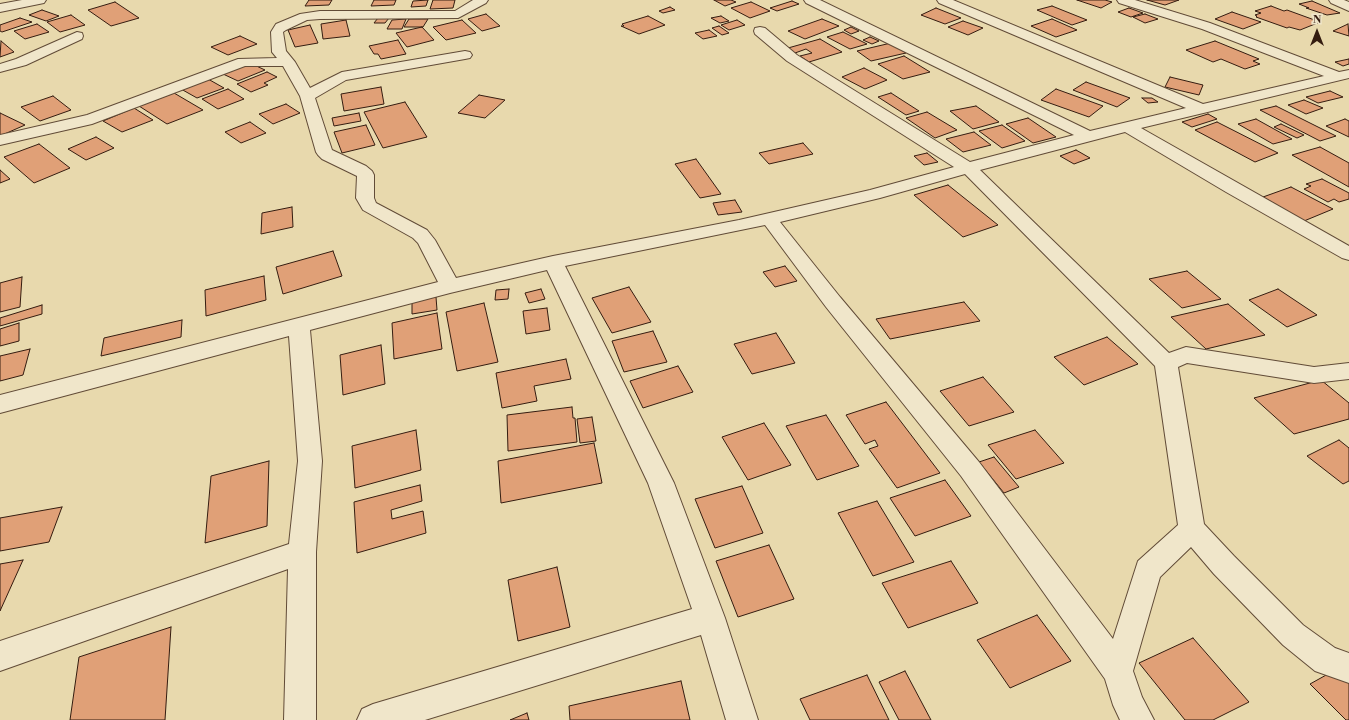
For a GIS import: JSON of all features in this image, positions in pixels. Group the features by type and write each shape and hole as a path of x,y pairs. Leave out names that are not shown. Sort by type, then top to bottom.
{"street":[{"path":"0,8 40,0"},
{"path":"450,286 426,240 420,234 369,206 364,198 366,175 360,170 328,156 324,152 307,96 284,57 277,32 281,27 304,18 320,15 450,15 458,14 482,0"},
{"path":"810,0 1088,136"},
{"path":"943,0 1201,109"},
{"path":"1123,0 1206,26 1343,75"},
{"path":"1334,0 1349,7"},
{"path":"760,31 792,58 968,168 1166,363 1192,529 1224,565 1293,636 1326,660 1349,668"},
{"path":"0,68 21,62 77,36"},
{"path":"307,96 342,76 465,55"},
{"path":"0,140 92,119 243,62 259,62 284,57"},
{"path":"0,404 450,286 553,262 769,219 874,194 1088,136 1343,75"},
{"path":"1128,127 1344,247"},
{"path":"769,219 848,320 970,469 1118,671 1129,705 1138,720"},
{"path":"553,262 661,483 710,618 742,720"},
{"path":"299,326 310,461 302,552 300,720"},
{"path":"1166,363 1186,355 1314,375 1349,371"},
{"path":"1118,671 1148,570 1192,529"},
{"path":"0,656 302,552"},
{"path":"373,720 710,618"}],"building":[{"path":"309,0 332,0 329,5 305,6"},
{"path":"374,0 396,0 394,5 371,6"},
{"path":"428,0 426,6 411,7 413,1"},
{"path":"433,0 455,0 453,8 430,9"},
{"path":"714,0 731,0 736,2 725,6"},
{"path":"1077,0 1105,0 1112,2 1101,8"},
{"path":"1147,0 1179,0 1165,5"},
{"path":"792,1 799,4 777,11 770,8"},
{"path":"1312,1 1340,13 1327,15 1299,4"},
{"path":"115,2 139,18 111,26 88,10"},
{"path":"751,2 770,11 750,18 731,8"},
{"path":"1052,6 1087,20 1072,25 1037,10"},
{"path":"1271,6 1320,22 1300,30 1289,27 1287,28 1256,17 1257,16 1255,15 1261,13 1255,11"},
{"path":"670,7 675,10 663,13 659,11"},
{"path":"936,8 961,18 945,24 921,15"},
{"path":"1129,8 1143,13 1131,17 1118,12"},
{"path":"42,10 59,16 46,21 29,15"},
{"path":"1232,12 1261,22 1243,29 1215,19"},
{"path":"486,14 500,26 482,31 468,19"},
{"path":"1145,14 1158,19 1145,23 1133,17"},
{"path":"71,15 85,25 60,32 47,22"},
{"path":"648,16 665,25 639,34 621,26 624,26 622,24"},
{"path":"721,16 729,21 720,23 711,18"},
{"path":"20,18 32,22 2,32 0,31 0,25"},
{"path":"378,18 389,18 385,23 374,23"},
{"path":"406,19 402,29 387,29 392,20"},
{"path":"409,19 428,19 423,27 404,27"},
{"path":"822,19 839,26 805,39 788,31"},
{"path":"1052,19 1077,30 1056,37 1031,26"},
{"path":"346,20 350,36 323,39 321,24"},
{"path":"462,20 476,33 446,40 433,27"},
{"path":"737,20 745,25 729,30 721,25"},
{"path":"963,21 983,28 968,35 948,27"},
{"path":"37,24 49,32 25,39 14,31"},
{"path":"1348,24 1349,36 1333,31"},
{"path":"310,25 318,43 295,47 288,30"},
{"path":"719,26 729,33 722,35 712,28"},
{"path":"422,27 434,40 407,47 396,33"},
{"path":"851,27 859,31 851,34 844,30"},
{"path":"709,30 717,36 703,39 695,33"},
{"path":"843,32 867,44 850,49 827,37"},
{"path":"240,36 257,44 228,55 211,47"},
{"path":"870,37 879,41 872,44 863,40"},
{"path":"820,39 842,52 809,62 800,56 812,53 806,49 795,53 788,48"},
{"path":"398,40 406,54 381,59 378,54 374,54 369,46"},
{"path":"1,41 14,52 0,57"},
{"path":"1215,41 1259,59 1253,61 1260,64 1245,69 1221,59 1213,62 1186,50"},
{"path":"891,43 906,53 871,61 857,51"},
{"path":"904,56 930,72 903,79 878,64"},
{"path":"1349,59 1349,64 1343,66 1335,62"},
{"path":"250,63 265,70 238,81 223,74"},
{"path":"864,68 887,80 865,89 842,77"},
{"path":"267,72 277,77 264,83 268,85 251,92 237,84"},
{"path":"1170,77 1203,85 1199,95 1165,87"},
{"path":"208,79 224,88 197,98 181,89"},
{"path":"1086,82 1130,98 1117,107 1073,90"},
{"path":"381,87 384,104 344,111 341,94"},
{"path":"228,89 244,99 218,109 202,99"},
{"path":"1056,89 1103,106 1089,117 1041,100"},
{"path":"1330,91 1343,97 1318,103 1306,97"},
{"path":"174,93 203,110 167,124 139,106"},
{"path":"891,93 919,111 906,115 878,97"},
{"path":"479,95 505,100 485,118 458,113"},
{"path":"53,96 71,110 40,121 21,107"},
{"path":"1142,98 1152,98 1158,102 1148,103"},
{"path":"1304,100 1323,108 1306,114 1288,105"},
{"path":"405,102 427,137 383,148 364,112"},
{"path":"286,104 300,113 273,124 259,114"},
{"path":"976,106 999,122 973,129 950,111"},
{"path":"1276,106 1336,136 1320,141 1260,110"},
{"path":"134,108 153,120 122,132 103,121"},
{"path":"927,112 957,130 935,138 906,118"},
{"path":"0,113 25,125 0,136"},
{"path":"359,113 361,121 334,126 332,118"},
{"path":"1208,114 1217,119 1192,127 1182,122"},
{"path":"1028,118 1056,137 1033,143 1006,124"},
{"path":"1256,119 1292,139 1273,144 1238,124"},
{"path":"1345,119 1349,121 1349,137 1326,126"},
{"path":"250,122 266,133 241,143 225,132"},
{"path":"1217,122 1278,153 1255,162 1195,130"},
{"path":"1281,124 1304,135 1297,138 1274,127"},
{"path":"366,125 375,145 342,153 334,132"},
{"path":"1002,125 1025,141 1002,148 979,131"},
{"path":"974,132 991,145 963,152 946,139"},
{"path":"96,137 114,148 86,160 68,149"},
{"path":"803,143 813,154 769,164 759,153"},
{"path":"39,144 70,168 34,183 4,157"},
{"path":"1320,147 1349,163 1349,187 1292,155"},
{"path":"1076,150 1090,158 1074,164 1060,156"},
{"path":"927,153 938,162 924,165 914,156"},
{"path":"696,159 721,194 700,198 675,164"},
{"path":"0,170 10,179 0,183"},
{"path":"1322,179 1349,193 1349,199 1339,202 1334,199 1328,202 1304,189 1311,186 1306,184"},
{"path":"948,185 998,225 963,237 914,195"},
{"path":"1291,187 1333,209 1304,221 1263,197"},
{"path":"735,200 742,212 718,215 713,203"},
{"path":"292,207 293,227 261,234 262,213"},
{"path":"333,251 342,276 283,294 276,267"},
{"path":"785,266 797,281 775,287 763,272"},
{"path":"1187,271 1221,299 1182,308 1149,279"},
{"path":"264,276 266,300 206,316 205,290"},
{"path":"22,277 20,307 0,312 0,283"},
{"path":"629,287 651,322 612,333 592,298"},
{"path":"509,289 508,299 495,300 496,290"},
{"path":"541,289 545,299 529,303 525,293"},
{"path":"1278,289 1317,315 1287,327 1249,300"},
{"path":"436,297 437,310 412,314 412,300"},
{"path":"964,302 980,321 890,339 876,319"},
{"path":"484,303 498,362 457,371 446,312"},
{"path":"1228,304 1265,335 1206,349 1171,317"},
{"path":"42,305 42,314 0,326 0,318"},
{"path":"547,308 550,330 526,334 523,311"},
{"path":"437,313 442,349 394,359 392,323"},
{"path":"182,320 181,337 101,356 104,338"},
{"path":"19,323 19,341 0,346 0,329"},
{"path":"653,331 667,362 624,372 612,341"},
{"path":"776,333 795,363 752,374 734,344"},
{"path":"1107,337 1138,364 1084,385 1054,357"},
{"path":"381,345 385,384 343,395 340,355"},
{"path":"30,349 23,375 0,381 0,356"},
{"path":"566,359 571,379 534,386 537,401 502,408 496,373"},
{"path":"678,366 693,392 643,408 630,381"},
{"path":"983,377 1014,412 969,426 940,391"},
{"path":"1321,380 1349,403 1349,419 1294,434 1254,398"},
{"path":"886,402 940,473 897,488 869,449 878,446 875,440 865,444 846,415"},
{"path":"572,407 573,418 575,418 577,442 508,451 507,415"},
{"path":"826,415 859,466 817,480 786,426"},
{"path":"592,417 596,441 580,443 577,419"},
{"path":"764,423 791,465 748,480 722,437"},
{"path":"416,430 421,470 355,488 352,446"},
{"path":"1035,430 1064,463 1016,479 988,445"},
{"path":"1339,440 1349,448 1349,481 1343,484 1307,456"},
{"path":"594,443 602,483 501,503 498,461"},
{"path":"994,457 1019,487 1004,493 979,462"},
{"path":"269,461 267,526 205,543 211,476"},
{"path":"945,480 971,516 915,536 890,498"},
{"path":"420,485 422,501 391,510 392,519 423,511 426,533 357,553 354,502"},
{"path":"742,486 763,533 715,548 695,499"},
{"path":"877,501 914,562 873,576 838,513"},
{"path":"62,507 49,542 0,551 0,518"},
{"path":"769,545 794,599 738,617 716,561"},
{"path":"23,560 0,611 0,564"},
{"path":"951,561 978,603 908,628 882,583"},
{"path":"557,567 570,627 518,641 508,580"},
{"path":"1037,615 1071,661 1010,688 977,640"},
{"path":"171,627 165,720 70,720 79,657"},
{"path":"1193,638 1249,702 1213,720 1185,720 1139,663"},
{"path":"1337,669 1349,681 1349,720 1346,720 1310,684"},
{"path":"905,671 931,720 899,720 879,682"},
{"path":"867,675 889,720 810,720 800,699"},
{"path":"681,681 690,720 570,720 569,706"},
{"path":"527,713 529,720 510,720"}]}
